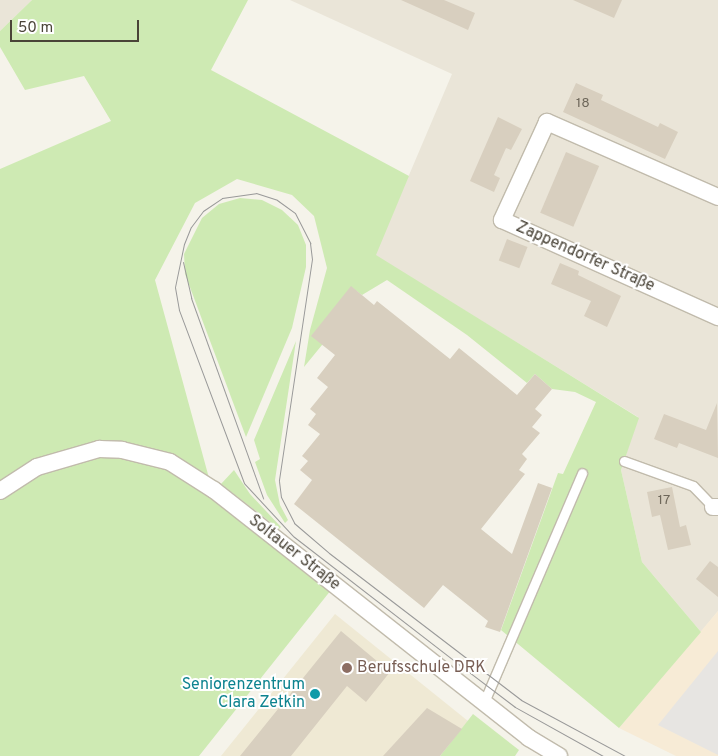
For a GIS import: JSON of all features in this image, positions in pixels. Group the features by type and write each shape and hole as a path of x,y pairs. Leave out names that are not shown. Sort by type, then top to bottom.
{"street":[{"name":"Zappendorfer Straße","path":"718,197 546,122 502,220 718,317"},
{"name":"Soltauer Straße","path":"0,491 37,468 99,449 122,450 170,462 214,490 550,754"}],"lane":[{"path":"624,461 693,486 715,507"},
{"path":"484,702 582,473"}],"shaded area":[{"path":"0,0 32,0 0,31"},
{"path":"290,0 718,0 718,611 701,632 642,562 621,470 638,417 375,255 452,74"},
{"path":"718,611 718,756 676,756 619,728"},
{"name":"Berufsschule DRK","path":"335,614 468,721 440,756 221,756"},
{"path":"718,651 718,755 658,725"}],"green space":[{"path":"32,0 248,0 211,70 409,176 376,255 639,418 621,470 642,562 701,632 619,728 501,630 558,473 563,474 596,402 575,392 552,389 535,374 527,383 467,335 387,280 362,295 351,287 322,345 304,367 310,330 327,268 314,216 292,195 237,179 195,203 155,280 212,489 335,585 199,756 0,756 0,169 111,121 84,76 25,90 0,47 0,31"},
{"path":"240,198 262,200 282,210 298,225 306,245 306,267 292,328 246,437 185,274 184,254 202,218 219,204"},
{"path":"296,341 275,480 280,505 288,520 285,523 267,495 255,462 260,459 254,440"},
{"path":"234,470 250,494 281,527 279,529 221,484"},
{"path":"473,714 519,750 515,756 440,756"}],"building":[{"path":"401,0 444,0 475,13 468,30"},
{"path":"573,0 622,0 614,18"},
{"path":"576,83 603,95 601,100 658,127 660,123 678,132 665,159 563,112"},
{"path":"498,117 522,129 511,150 506,148 494,175 500,178 494,192 470,181"},
{"path":"566,152 599,166 573,227 540,213"},
{"path":"507,239 528,247 519,268 499,260"},
{"path":"560,263 579,271 578,275 621,296 607,327 584,316 591,301 551,284"},
{"path":"351,286 374,305 377,301 450,359 459,348 517,395 535,374 552,389 535,409 542,415 532,427 540,433 522,454 527,459 519,470 525,474 481,529 512,554 538,483 552,488 500,632 485,627 488,621 443,585 424,608 294,504 312,480 300,470 308,461 302,456 320,434 308,425 316,414 310,409 328,387 317,378 335,355 311,336"},
{"path":"717,403 718,458 679,443 677,448 654,439 664,414 706,430"},
{"path":"672,487 680,527 686,525 691,545 668,550 660,515 652,517 647,492"},
{"path":"710,561 718,567 718,597 696,579"},
{"name":"Seniorenzentrum Clara Zetkin","path":"341,631 390,672 366,702 347,686 291,756 240,756"},
{"path":"427,708 462,729 440,756 383,756"}],"tram line":[{"path":"603,756 515,707 465,669 293,536 244,483 179,310 175,287 184,244 191,227 203,211 222,198 256,193 277,200 295,213 310,243 312,259 279,481 281,497 294,523 329,553 521,700 625,756"},
{"path":"183,262 191,298 263,498"}],"place":[{"name":"Berufsschule DRK","path":"347,668"},
{"name":"Seniorenzentrum Clara Zetkin","path":"315,694"}]}
